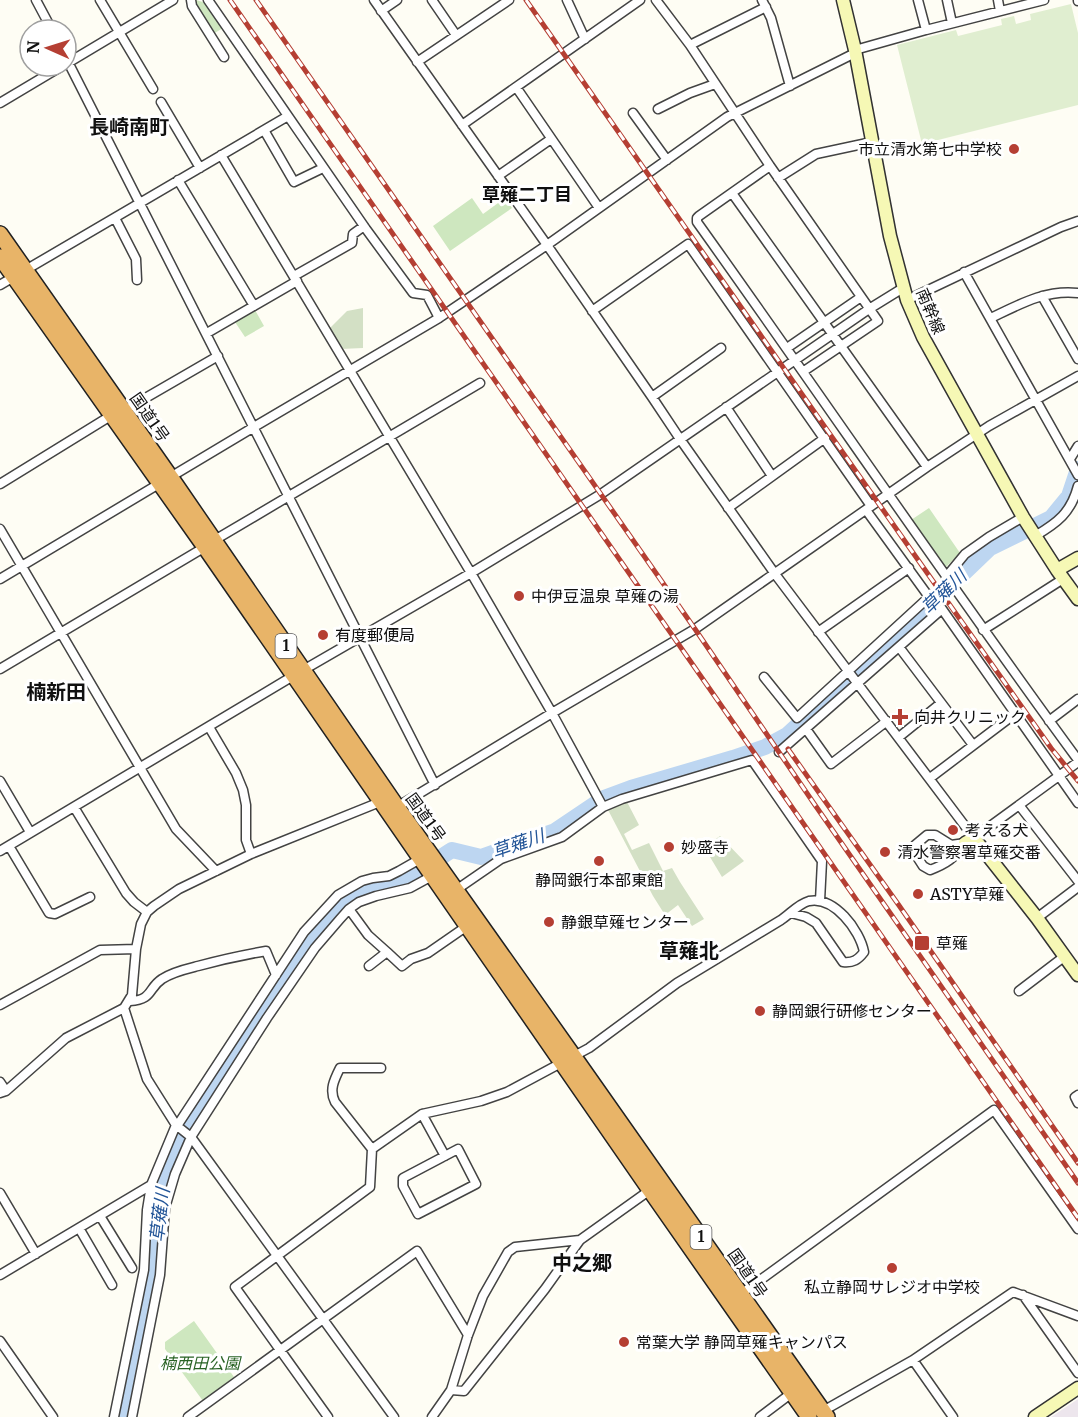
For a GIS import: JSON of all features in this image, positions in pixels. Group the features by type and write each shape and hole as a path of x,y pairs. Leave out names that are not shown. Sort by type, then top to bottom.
{"highway":[{"name":"国道1号","path":"0,234 19,273 298,674 380,802 467,926 741,1294 798,1388"},
{"name":"国道1号","path":"0,256 19,273"},
{"name":"国道1号","path":"298,674 456,890 568,1059 650,1191 820,1415"}],"main road":[{"name":"南幹線","path":"843,0 890,236 905,294 923,338 1025,520 1078,599"},
{"path":"1060,574 1078,558"},
{"path":"970,841 1037,918 1078,975"},
{"path":"1035,1417 1078,1388"}],"street":[{"path":"36,0 46,18"},
{"path":"100,0 153,89"},
{"path":"78,56 173,0"},
{"path":"191,0 192,6 224,57"},
{"path":"208,0 364,226 413,293 427,296 440,318"},
{"path":"374,0 547,245 728,508 818,632 930,778 970,841"},
{"path":"381,11 397,0"},
{"path":"432,0 456,35"},
{"path":"417,62 509,0"},
{"path":"567,0 585,39"},
{"path":"462,125 640,0"},
{"path":"656,0 690,45 778,178 878,321 804,371"},
{"path":"918,0 926,30"},
{"path":"947,0 952,23"},
{"path":"998,0 1000,11"},
{"path":"0,579 440,318 735,114 855,52 926,30 1044,0"},
{"path":"690,45 764,4 771,18 790,86"},
{"path":"0,103 41,78"},
{"path":"74,78 207,333 435,784"},
{"path":"658,109 715,84"},
{"path":"516,87 599,208"},
{"path":"161,102 200,168"},
{"path":"633,113 666,160"},
{"path":"0,285 288,116"},
{"path":"264,130 294,182 323,168"},
{"path":"498,176 551,139"},
{"path":"778,178 816,154 872,142"},
{"path":"221,155 471,573 552,712 603,807"},
{"path":"770,166 699,216 697,222 804,371 983,630 1078,761 970,841 945,865 930,870 923,866 914,852 915,844 927,836 934,835 951,845 970,841"},
{"path":"178,180 254,306"},
{"path":"732,193 927,467"},
{"path":"115,218 136,259 137,280"},
{"path":"0,851 601,494 869,309 964,272 1078,221"},
{"path":"207,333 254,306 352,243 353,234 364,226"},
{"path":"592,310 688,244 825,438 929,597 797,718 764,677"},
{"path":"964,272 1078,475"},
{"path":"991,318 1042,296 1078,292"},
{"path":"1042,296 1078,359"},
{"path":"787,348 861,297"},
{"path":"652,397 721,348"},
{"path":"0,484 218,356"},
{"path":"394,1417 191,1137 176,1125 147,1079 127,1005 132,995 136,949 141,924 147,912 179,889 251,854 380,802 397,807 552,712 695,629 927,467 977,434 1078,376"},
{"path":"0,669 480,383"},
{"path":"726,407 772,476"},
{"path":"728,508 825,438"},
{"path":"1070,459 1078,446"},
{"path":"1034,535 1053,526 1062,517 1071,505 1078,486"},
{"path":"947,578 965,554 989,537 1025,520"},
{"path":"0,529 176,829 216,871"},
{"path":"818,632 909,568"},
{"path":"983,630 1060,574"},
{"path":"779,752 942,609 1078,803"},
{"path":"899,647 973,745"},
{"path":"1049,721 1078,699"},
{"path":"899,737 941,703"},
{"path":"930,778 1016,713"},
{"path":"806,729 831,764 887,721"},
{"path":"209,727 236,773 243,790 246,805 246,840 251,854"},
{"path":"456,890 501,859 562,837 603,807 622,799 752,760 822,861 820,901"},
{"path":"0,781 30,832"},
{"path":"1019,805 1078,882"},
{"path":"74,807 126,893 147,912"},
{"path":"9,846 49,913 55,914 90,897"},
{"path":"114,1417 144,1270 147,1210 151,1185 176,1125 304,932 338,895 362,882 389,876 420,859"},
{"path":"132,1417 160,1275 165,1208 175,1174 191,1137 267,1018 323,937 349,909 359,902 410,888 432,876"},
{"path":"1037,918 1078,887"},
{"path":"372,1149 422,1114 481,1101 507,1092 589,1048 677,983 807,902 820,901 842,913 863,944 864,952 859,959 851,963 843,962 816,923 806,917 791,914"},
{"path":"349,909 368,935 402,966 411,959 428,953 467,926"},
{"path":"0,1005 100,950 136,949"},
{"path":"0,1082 3,1092 66,1038 127,1005 145,998 161,979 183,970 225,958 266,951 276,975"},
{"path":"369,966 387,952"},
{"path":"1019,991 1065,956"},
{"path":"253,1009 267,1018"},
{"path":"328,1417 235,1287 370,1187 372,1149 335,1102 332,1096 333,1083 339,1068 381,1068"},
{"path":"1078,1095 1075,1097 1078,1103"},
{"path":"741,1294 994,1110 1078,1229"},
{"path":"422,1114 445,1156"},
{"path":"458,1149 476,1184 418,1214 403,1186 403,1178 445,1156 458,1149"},
{"path":"0,1275 151,1185"},
{"path":"451,1390 464,1391 545,1289 580,1240 650,1191"},
{"path":"0,1193 36,1254"},
{"path":"100,1216 132,1268"},
{"path":"79,1228 111,1284"},
{"path":"432,1417 451,1390 483,1296 508,1252 515,1247 580,1240"},
{"path":"188,1417 417,1251 468,1335"},
{"path":"820,1415 913,1360 1013,1292 1078,1316"},
{"path":"1023,1295 1078,1373"},
{"path":"0,1341 53,1417"},
{"path":"913,1360 953,1417"},
{"path":"760,1417 798,1388"}],"shaded area":[{"path":"1078,1399 1078,1417 1051,1417"}],"green space":[{"path":"196,0 206,3 223,28 213,34 196,6"},
{"path":"1071,4 1078,33 1078,105 922,144 897,45 956,30 958,36 1002,25 1001,19 1014,16 1016,24 1031,20 1030,14"},
{"path":"472,198 483,214 505,198 512,208 450,251 433,226"},
{"path":"363,308 363,348 341,349 330,328 347,311"},
{"path":"255,310 264,326 245,337 235,322"},
{"path":"929,508 960,553 945,568 911,520"},
{"path":"626,800 639,825 624,834 632,850 649,843 663,871 672,868 704,919 692,926 678,905 665,915 607,808"},
{"path":"720,836 744,861 722,877 704,847"},
{"name":"楠西田公園","path":"194,1321 234,1377 203,1401 165,1349 165,1342"}],"waterway":[{"name":"草薙川","path":"120,1417 129,1363 153,1277 161,1189 179,1142 308,942 341,904 367,889 410,877 452,850 481,857 555,831 604,798 765,747 787,735 891,643 990,548 1051,518 1069,496 1078,469"}],"railway":[{"path":"230,0 1078,1218"},
{"path":"256,0 1078,1183"},
{"path":"526,0 923,567 1051,748 1078,781"},
{"path":"788,749 1078,1163"}],"place":[{"name":"市立清水第七中学校","path":"1014,149"},
{"name":"中伊豆温泉 草薙の湯","path":"519,596"},
{"name":"有度郵便局","path":"323,635"},
{"name":"向井クリニック","path":"900,717"},
{"name":"考える犬","path":"953,830"},
{"name":"妙盛寺","path":"669,847"},
{"name":"清水警察署草薙交番","path":"885,852"},
{"name":"静岡銀行本部東館","path":"599,861"},
{"name":"ASTY草薙","path":"918,894"},
{"name":"静銀草薙センター","path":"549,922"},
{"name":"草薙","path":"922,943"},
{"name":"静岡銀行研修センター","path":"760,1011"},
{"name":"私立静岡サレジオ中学校","path":"892,1268"},
{"name":"常葉大学 静岡草薙キャンパス","path":"624,1342"}],"district":[{"name":"長崎南町","path":"129,127"},
{"name":"草薙二丁目","path":"527,195"},
{"name":"楠新田","path":"56,692"},
{"name":"草薙北","path":"689,951"},
{"name":"中之郷","path":"582,1263"}]}
